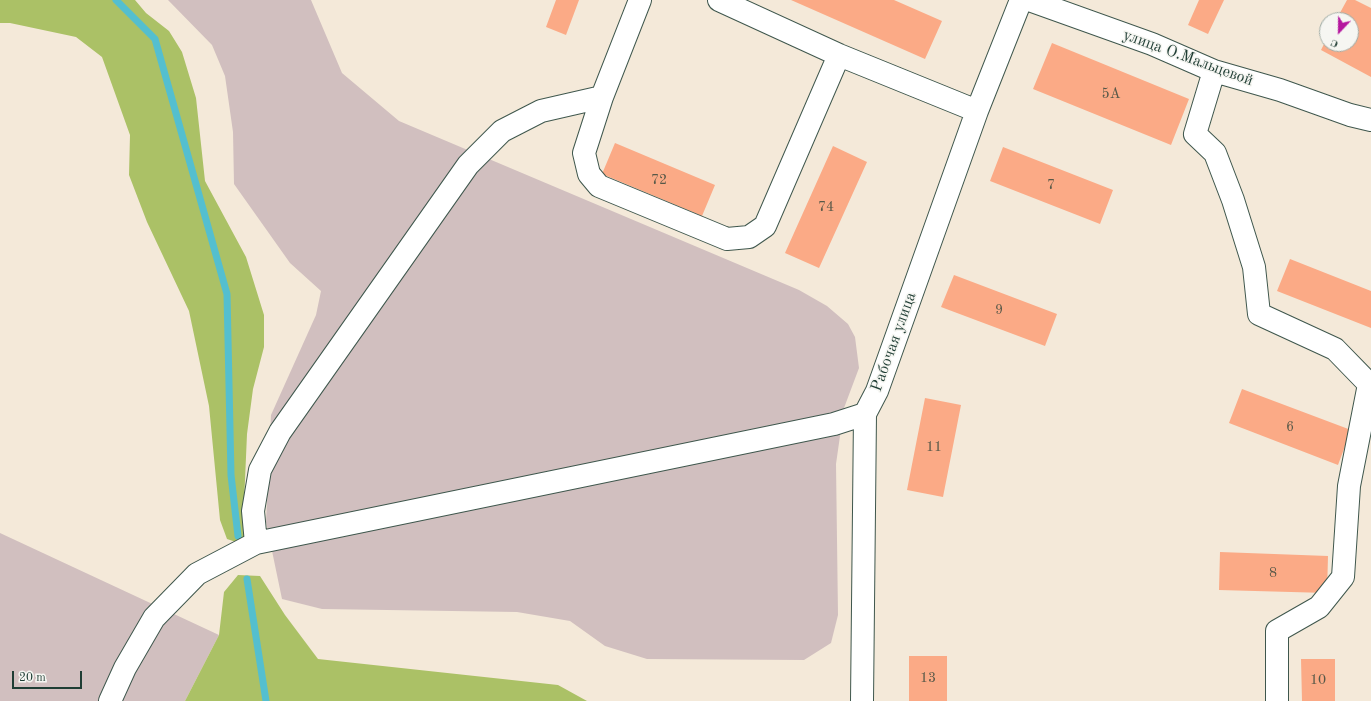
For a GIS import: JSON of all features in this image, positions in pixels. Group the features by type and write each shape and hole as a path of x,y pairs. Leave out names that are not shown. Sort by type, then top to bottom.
{"street":[{"path":"640,0 602,97 584,154 589,174 599,186 727,239 748,237 765,226 838,56"},
{"path":"719,0 838,56 977,111"},
{"name":"Рабочая улица","path":"862,701 866,414 877,390 977,111 1021,0"},
{"name":"улица О.Мальцевой","path":"1029,0 1152,44 1214,71 1280,90 1350,115 1371,120"},
{"path":"1214,71 1195,134 1215,153 1233,200 1254,267 1259,314 1335,348 1369,384 1349,486 1344,577 1319,607 1277,631 1277,701"},
{"path":"256,543 253,511 260,470 280,432 468,165 502,131 541,111 602,97"},
{"path":"110,701 124,668 154,618 197,574 256,543 834,424 866,414"}],"shaded area":[{"path":"168,0 311,0 342,73 399,121 799,290 827,306 848,324 855,337 859,368 844,408 836,464 838,615 831,643 804,660 647,659 605,646 570,621 517,612 322,609 282,599 266,522 271,415 316,315 321,291 290,263 234,184 233,132 225,76 212,45"},
{"path":"0,533 219,635 185,701 0,701"}],"green space":[{"path":"0,0 135,0 146,13 169,31 182,52 196,98 205,181 246,257 264,315 264,347 253,389 247,434 244,503 246,537 236,542 227,539 220,520 209,406 189,311 147,222 129,175 130,135 102,57 76,37 10,23 0,23"},
{"path":"238,575 260,576 285,615 318,659 558,685 587,701 185,701 219,635 224,592"}],"building":[{"path":"556,0 579,0 566,35 546,27"},
{"path":"791,0 894,0 942,21 925,59"},
{"path":"1199,0 1224,0 1208,34 1188,25"},
{"path":"1347,0 1355,0 1371,8 1371,77 1325,52 1359,52 1359,12 1340,12"},
{"path":"1052,43 1189,99 1171,145 1033,89"},
{"path":"615,143 715,185 702,216 602,174"},
{"path":"833,146 867,162 819,268 785,253"},
{"path":"1003,147 1113,190 1100,224 990,181"},
{"path":"1290,259 1371,291 1371,328 1277,291"},
{"path":"954,275 1057,314 1045,346 941,307"},
{"path":"1242,389 1351,430 1338,465 1229,423"},
{"path":"925,398 961,405 943,497 907,490"},
{"path":"1220,552 1328,556 1327,593 1219,590"},
{"path":"909,656 947,656 947,701 909,701"},
{"path":"1301,659 1335,659 1335,701 1302,701"}],"waterway":[{"path":"116,0 155,39 227,294 231,475 238,536"},
{"path":"247,579 266,701"}]}
